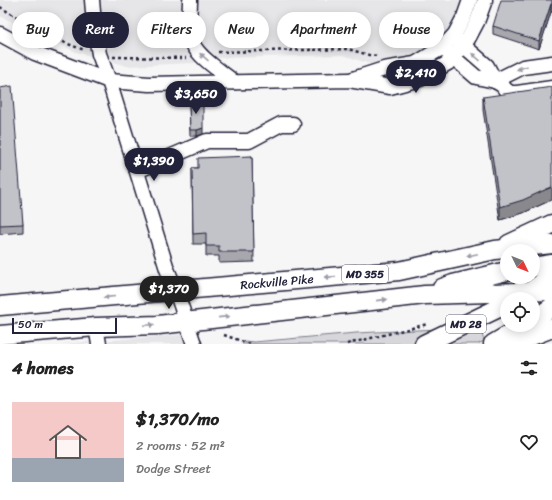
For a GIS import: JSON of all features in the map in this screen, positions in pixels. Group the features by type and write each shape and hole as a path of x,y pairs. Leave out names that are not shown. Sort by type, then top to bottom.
{"main road":[{"path":"495,250 552,224"},
{"name":"Rockville Pike","path":"0,306 399,271 495,250 552,244"},
{"path":"540,266 552,264"},
{"path":"424,295 453,284 500,273"},
{"path":"529,292 552,276"},
{"path":"533,292 552,284"},
{"name":"MD 355","path":"540,293 552,291"},
{"name":"MD 355","path":"0,334 33,338 98,336 158,325 424,295 500,296"},
{"name":"MD 28","path":"424,344 500,307"},
{"path":"540,315 552,307"},
{"path":"511,344 552,328"},
{"name":"MD 28","path":"493,344 513,332"}],"street":[{"path":"92,0 99,54 109,81 167,269 194,344"},
{"path":"190,0 190,35 193,44 200,54 234,82"},
{"path":"0,34 34,53 109,81 149,84 349,80 384,69 415,64 448,52 458,41 470,0"},
{"path":"458,41 468,39 477,22 485,0"},
{"path":"458,41 487,66 495,81"},
{"path":"448,52 476,77 495,81 502,85 510,93 552,88"},
{"path":"495,81 524,67 552,63"},
{"path":"137,171 206,141 249,141 281,124 293,124"}],"path":[{"path":"0,7 47,33 73,46 86,50"},
{"path":"212,52 348,49 369,55 385,56"},
{"path":"113,57 190,58"},
{"path":"347,344 434,322"},
{"path":"224,335 250,344"}],"shaded area":[{"path":"0,0 466,0 444,38 444,12 379,12 379,48 431,48 418,57 370,64 343,55 217,58 193,63 127,66 76,52 64,47 64,12 12,12 12,22 0,16"},
{"path":"480,327 484,341 478,344 242,344 245,341 254,342 356,333"},
{"path":"190,334 194,344 60,344"}],"building":[{"path":"501,0 552,0 552,4 539,41 493,26"},
{"path":"12,86 23,224 0,225 0,88"},
{"path":"552,87 552,187 523,200 500,207 483,97"},
{"path":"203,101 203,128 190,130 189,102"},
{"path":"252,156 254,252 219,252 219,246 206,246 206,233 193,234 192,168 198,168 198,158"}]}
